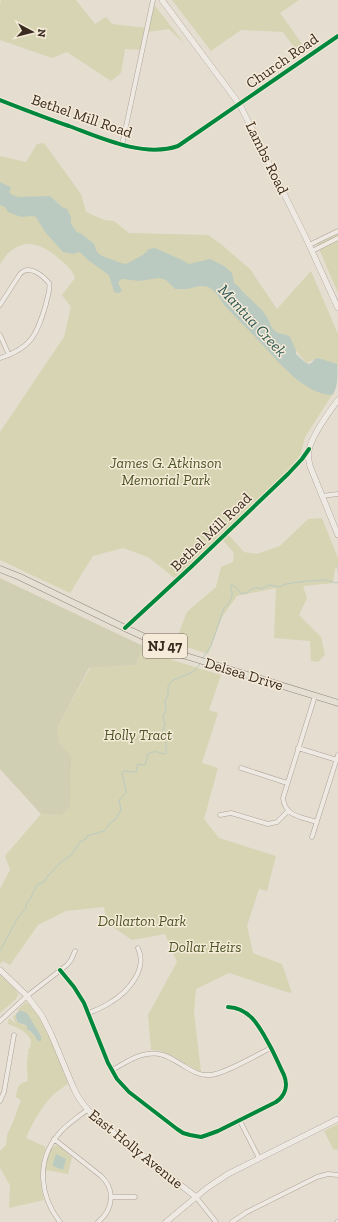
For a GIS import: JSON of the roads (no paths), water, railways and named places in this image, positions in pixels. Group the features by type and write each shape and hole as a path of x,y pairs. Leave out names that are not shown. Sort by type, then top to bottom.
{"main road":[{"name":"Lambs Road","path":"162,0 240,104 312,251 338,308"},
{"path":"338,400 319,428 309,450 308,456 310,466 338,535"},
{"name":"Delsea Drive","path":"0,569 27,580 186,656 338,704"},
{"name":"East Holly Avenue","path":"0,970 38,1009 47,1024 77,1096 87,1110 196,1197"},
{"path":"166,1222 224,1176 338,1118"}],"street":[{"path":"122,145 153,0"},
{"name":"Church Road","path":"240,104 338,36"},
{"name":"Bethel Mill Road","path":"0,100 88,134 122,145 159,150 170,149 178,146 240,104"},
{"path":"309,245 338,231"},
{"path":"312,251 338,238"},
{"path":"0,305 24,270 35,272 49,282 49,290 37,330 32,338 26,345 16,352 0,358"},
{"path":"0,335 8,355"},
{"name":"Bethel Mill Road","path":"125,628 192,567 288,474 309,450"},
{"path":"322,496 338,494"},
{"path":"314,696 283,798 288,811 317,822"},
{"path":"298,748 337,758 312,838"},
{"path":"241,768 287,783"},
{"path":"220,815 231,813 268,824 276,822 288,811"},
{"path":"89,1014 112,1002 130,986 140,966 141,959 138,948"},
{"path":"0,1021 27,996 71,960 75,952"},
{"path":"60,970 77,992 89,1014 117,1079 125,1088 183,1133 194,1136 204,1136 240,1121 276,1102 281,1098 285,1091 285,1078 260,1029 250,1016 241,1009 228,1007"},
{"path":"0,1101 14,1035"},
{"path":"112,1070 138,1056 153,1053 165,1056 198,1074 211,1075 226,1070 271,1048"},
{"path":"60,1222 48,1204 46,1196 43,1182 45,1160 54,1139 65,1127 87,1110"},
{"path":"240,1121 259,1158"},
{"path":"54,1139 103,1178 108,1186 111,1197 110,1206 98,1222"},
{"path":"232,1222 247,1212 316,1177 328,1174 338,1175"},
{"path":"111,1197 135,1197"},
{"name":"East Holly Avenue","path":"196,1197 216,1222"}],"water":[{"name":"Mantua Creek","path":"0,182 10,187 11,189 9,192 12,195 19,197 50,196 62,207 67,209 71,217 73,227 77,232 82,234 94,244 97,252 102,256 126,264 143,255 149,249 155,248 189,264 210,259 224,266 232,273 234,283 262,310 272,328 278,333 290,337 296,350 296,354 306,363 310,364 318,358 337,364 337,381 334,393 332,395 321,393 301,383 283,367 226,307 211,288 200,286 187,289 175,289 166,280 159,278 139,281 123,279 118,283 122,291 119,293 114,292 109,275 81,253 78,252 74,254 63,252 45,232 36,217 21,217 8,212 5,207 0,205"},
{"path":"19,1011 27,1013 41,1036 41,1041 38,1041 27,1029 27,1026 17,1022 16,1014"},
{"path":"56,1154 66,1159 63,1170 53,1166"}],"waterway":[{"path":"338,565 338,572"},
{"path":"202,659 211,646 224,608 232,598 231,585 237,588 240,593 246,593 252,589 262,589 269,585 279,587 286,584 306,581 326,580 336,583 338,582"},
{"path":"0,951 17,919 26,908 26,904 37,885 44,882 61,862 71,855 81,841 86,839 87,836 104,831 110,823 115,820 121,810 119,800 126,793 122,773 125,771 136,772 138,764 145,765 148,754 154,752 166,753 166,743 161,736 165,724 163,717 166,709 165,701 168,695 168,686 173,680 193,672 200,664"}],"park label":[{"name":"James G. Atkinson Memorial Park","path":"166,472"},
{"name":"Holly Tract","path":"138,735"},
{"name":"Dollarton Park","path":"142,921"},
{"name":"Dollar Heirs","path":"205,947"}]}
